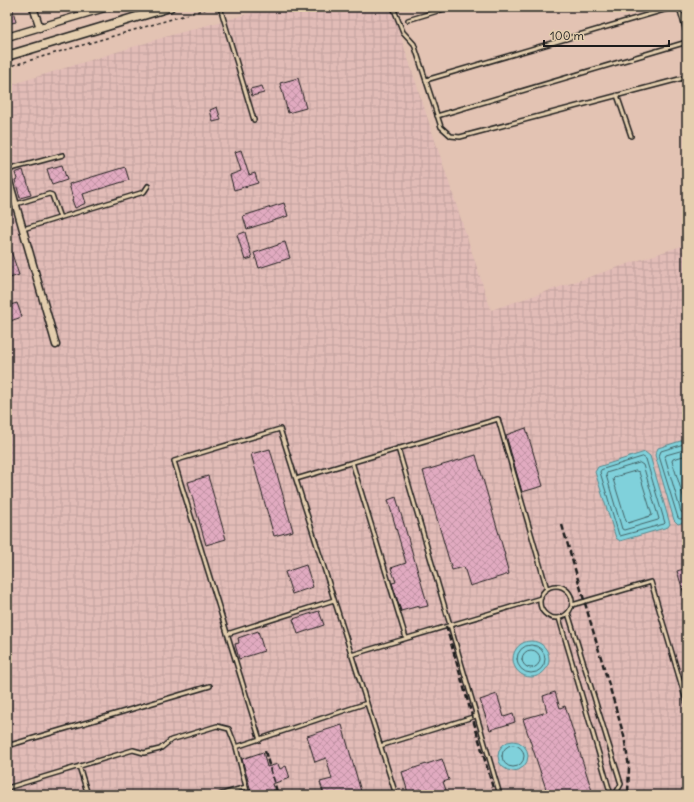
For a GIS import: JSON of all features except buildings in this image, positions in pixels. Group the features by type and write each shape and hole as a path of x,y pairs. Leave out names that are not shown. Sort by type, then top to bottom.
{"street":[{"path":"33,7 40,28"},
{"path":"7,37 108,7"},
{"path":"7,56 170,7"},
{"path":"7,174 56,345"}],"lane":[{"path":"220,7 254,120"},
{"path":"393,7 403,32 414,44 441,127 451,136 460,137 687,77"},
{"path":"408,20 451,7"},
{"path":"426,80 674,7"},
{"path":"679,7 687,35"},
{"path":"437,116 687,42"},
{"path":"617,95 631,136"},
{"path":"7,170 63,155"},
{"path":"23,229 144,192 148,186"},
{"path":"16,204 49,194 52,195 60,218"},
{"path":"296,479 498,419 547,589"},
{"path":"260,740 174,461 280,429 396,795"},
{"path":"398,448 500,795"},
{"path":"352,462 406,638"},
{"path":"572,605 651,582 687,704"},
{"path":"557,586 562,587 570,594 572,598 571,609 564,617 553,618 544,613 540,603 543,593 547,589 557,586"},
{"path":"351,655 541,598"},
{"path":"227,634 334,600"},
{"path":"558,618 612,795 615,794 621,784 568,613"},
{"path":"7,746 210,686"},
{"path":"236,748 367,703"},
{"path":"380,746 476,716"},
{"path":"7,788 133,750 144,753 160,749 171,740 217,726 229,729 236,748 248,795"},
{"path":"79,766 88,795"},
{"path":"219,795 246,787"}],"path":[{"path":"7,67 213,7"}],"shaded area":[{"path":"273,7 391,7 491,310 687,244 687,795 7,795 7,86 168,36"}],"water":[{"path":"687,439 687,521 678,524 674,520 655,455 658,448"},
{"path":"645,452 650,456 670,524 668,527 620,541 616,538 595,472 598,467"},
{"path":"535,641 544,646 548,652 548,666 544,672 535,677 527,677 518,672 514,666 513,655 518,646 524,642"},
{"path":"513,741 524,745 528,756 524,767 513,771 502,767 498,756 502,745"}],"railway":[{"path":"562,525 624,736 629,767 628,795"},
{"path":"446,626 495,795"},
{"path":"265,751 278,795"}]}
